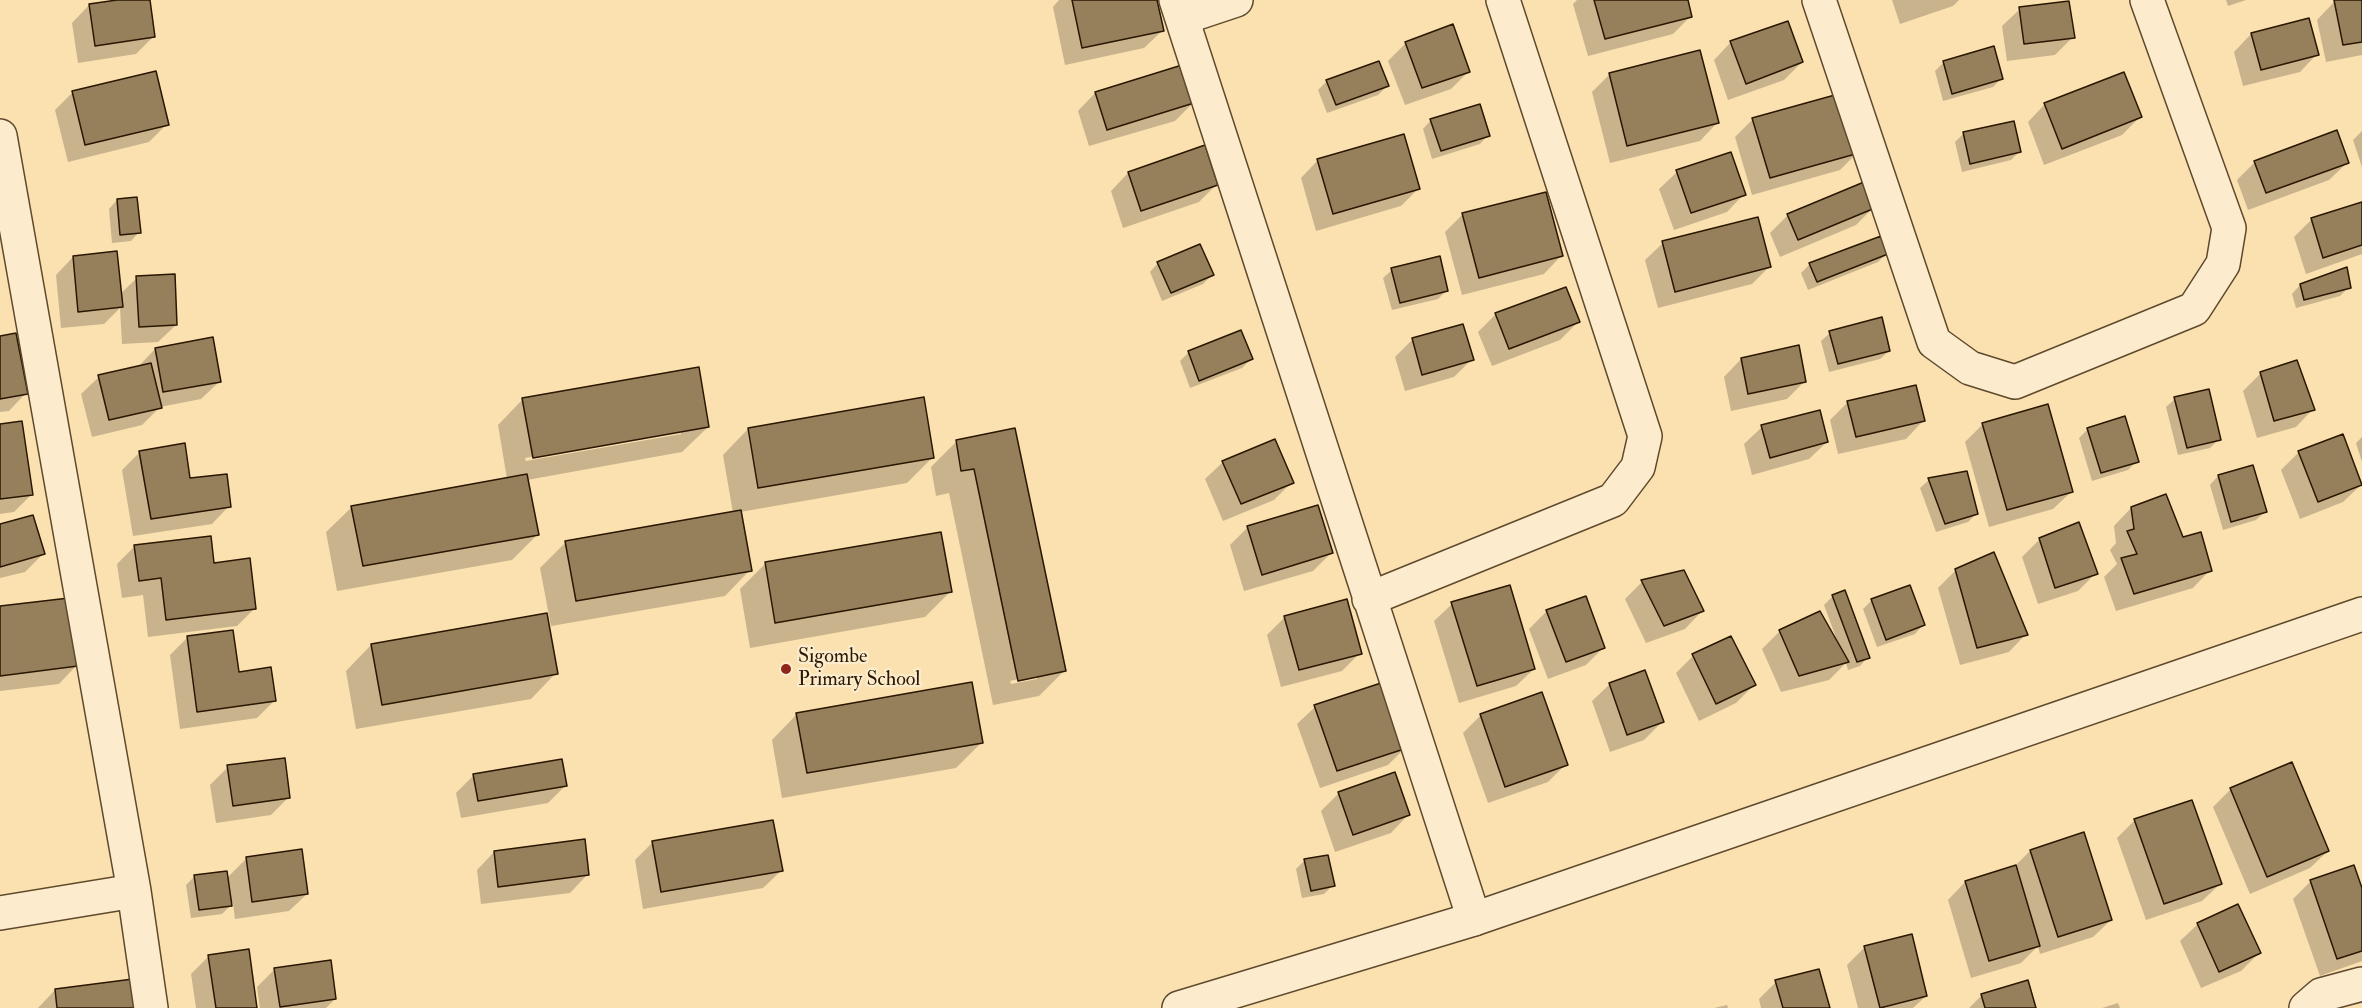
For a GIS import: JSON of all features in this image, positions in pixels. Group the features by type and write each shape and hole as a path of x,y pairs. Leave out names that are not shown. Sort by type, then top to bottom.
{"street":[{"path":"1236,0 1179,9 1474,919"},
{"path":"1369,599 1613,500 1638,467 1645,436 1503,0"},
{"path":"1819,0 1934,342 1970,368 2015,382 2194,309 2223,264 2229,228 2147,0"},
{"path":"0,136 134,891 151,1008"},
{"path":"1179,1008 1474,919 2362,614"},
{"path":"0,913 134,891"},
{"path":"2306,1008 2321,995 2362,984"}],"building":[{"path":"117,0 150,0 155,37 95,46 89,4"},
{"path":"1072,0 1157,0 1164,31 1082,48"},
{"path":"1594,0 1688,0 1692,17 1605,39"},
{"path":"2334,0 2362,0 2362,42 2343,45"},
{"path":"2069,1 2075,38 2024,44 2019,7"},
{"path":"2309,18 2319,55 2261,70 2251,33"},
{"path":"1788,21 1803,62 1746,84 1730,41"},
{"path":"1453,24 1470,72 1422,88 1405,42"},
{"path":"1994,46 2003,79 1952,94 1943,61"},
{"path":"1700,50 1719,123 1627,146 1609,73"},
{"path":"1379,61 1389,86 1336,105 1326,80"},
{"path":"1182,65 1194,103 1107,130 1095,92"},
{"path":"156,71 169,125 85,145 72,91"},
{"path":"2124,72 2142,117 2062,149 2044,103"},
{"path":"1842,93 1859,153 1770,178 1752,118"},
{"path":"1480,104 1490,136 1441,151 1430,119"},
{"path":"2014,121 2021,152 1970,164 1963,132"},
{"path":"2337,130 2349,163 2266,193 2254,161"},
{"path":"1404,134 1420,189 1333,214 1317,159"},
{"path":"1205,145 1218,185 1141,211 1128,172"},
{"path":"1731,152 1746,195 1691,213 1676,170"},
{"path":"1864,182 1875,208 1798,240 1787,214"},
{"path":"1546,192 1563,256 1479,278 1462,213"},
{"path":"137,197 141,233 120,235 117,199"},
{"path":"2362,202 2362,245 2323,258 2311,218"},
{"path":"1758,217 1771,267 1675,292 1662,241"},
{"path":"1881,236 1888,254 1817,282 1809,263"},
{"path":"1200,244 1214,275 1171,293 1157,262"},
{"path":"117,251 123,307 78,312 73,256"},
{"path":"1440,256 1448,291 1400,303 1391,268"},
{"path":"2347,267 2351,288 2304,300 2300,284"},
{"path":"175,274 177,325 139,327 136,276"},
{"path":"1566,287 1580,322 1509,349 1495,313"},
{"path":"1882,317 1890,351 1838,364 1829,331"},
{"path":"1463,324 1474,360 1422,375 1412,338"},
{"path":"1241,330 1253,359 1199,381 1188,351"},
{"path":"16,333 28,394 0,399 0,336"},
{"path":"213,337 221,382 163,392 155,348"},
{"path":"1799,345 1806,382 1748,394 1741,358"},
{"path":"2297,360 2315,410 2274,421 2260,372"},
{"path":"151,363 162,408 109,420 98,375"},
{"path":"699,367 709,427 533,458 522,398"},
{"path":"1916,385 1925,421 1856,437 1847,401"},
{"path":"2209,389 2221,440 2187,448 2174,397"},
{"path":"924,397 934,458 758,488 748,428"},
{"path":"2048,404 2073,492 2007,510 1982,423"},
{"path":"1820,410 1828,442 1770,458 1761,425"},
{"path":"2125,416 2139,462 2101,473 2087,428"},
{"path":"22,421 33,495 0,499 0,424"},
{"path":"1015,428 1066,671 1018,681 974,469 961,471 956,440"},
{"path":"2343,434 2362,485 2318,502 2298,451"},
{"path":"1275,439 1294,483 1241,504 1222,461"},
{"path":"185,443 190,478 227,474 231,507 151,519 139,451"},
{"path":"2253,465 2267,512 2231,522 2218,475"},
{"path":"1967,471 1978,514 1945,524 1928,478"},
{"path":"527,474 539,535 363,566 351,506"},
{"path":"2166,494 2183,537 2201,532 2212,571 2134,594 2121,558 2137,554 2127,531 2134,529 2131,507"},
{"path":"1318,505 1333,553 1262,575 1247,526"},
{"path":"741,510 752,571 576,601 565,541"},
{"path":"33,515 45,554 0,567 0,524"},
{"path":"2079,522 2098,574 2055,588 2039,538"},
{"path":"941,532 952,592 775,623 765,562"},
{"path":"211,536 214,563 250,558 256,609 166,620 161,578 139,581 134,545"},
{"path":"1994,552 2028,635 1977,648 1955,569"},
{"path":"1684,570 1704,611 1664,626 1641,580"},
{"path":"1510,585 1535,669 1477,686 1451,602"},
{"path":"1910,585 1925,625 1886,640 1871,599"},
{"path":"1845,590 1870,658 1857,662 1832,595"},
{"path":"1586,596 1605,648 1566,662 1546,610"},
{"path":"69,598 78,666 0,676 0,606"},
{"path":"1347,599 1362,654 1299,670 1284,616"},
{"path":"1820,611 1849,662 1799,676 1779,630"},
{"path":"547,613 558,674 382,705 371,644"},
{"path":"233,630 239,672 271,667 276,701 197,712 187,636"},
{"path":"1731,636 1756,685 1716,704 1692,654"},
{"path":"1645,670 1664,722 1627,735 1609,683"},
{"path":"972,682 983,743 807,773 796,713"},
{"path":"1384,682 1407,748 1337,771 1314,705"},
{"path":"1542,692 1568,765 1505,787 1480,714"},
{"path":"285,758 290,798 233,806 227,765"},
{"path":"562,759 567,786 478,801 473,774"},
{"path":"2292,762 2329,851 2267,877 2230,788"},
{"path":"1395,772 1410,815 1353,835 1338,792"},
{"path":"2192,800 2222,884 2164,904 2134,819"},
{"path":"773,820 783,871 661,892 652,841"},
{"path":"2084,832 2112,920 2058,937 2030,850"},
{"path":"585,839 589,875 498,887 494,851"},
{"path":"302,849 308,894 252,902 246,857"},
{"path":"1328,855 1335,886 1311,891 1304,859"},
{"path":"2016,865 2040,946 1989,961 1965,881"},
{"path":"2354,865 2362,888 2362,951 2337,959 2310,880"},
{"path":"227,871 232,906 199,910 194,875"},
{"path":"2238,904 2261,953 2219,972 2197,923"},
{"path":"1912,934 1927,996 1880,1008 1864,946"},
{"path":"249,949 257,1008 216,1008 208,955"},
{"path":"331,960 336,999 280,1007 274,968"},
{"path":"1819,969 1830,1008 1783,1008 1775,980"},
{"path":"133,979 137,1008 57,1008 55,989"},
{"path":"2028,980 2036,1008 1985,1008 1981,994"}],"place":[{"name":"Sigombe Primary School","path":"786,669"}]}
